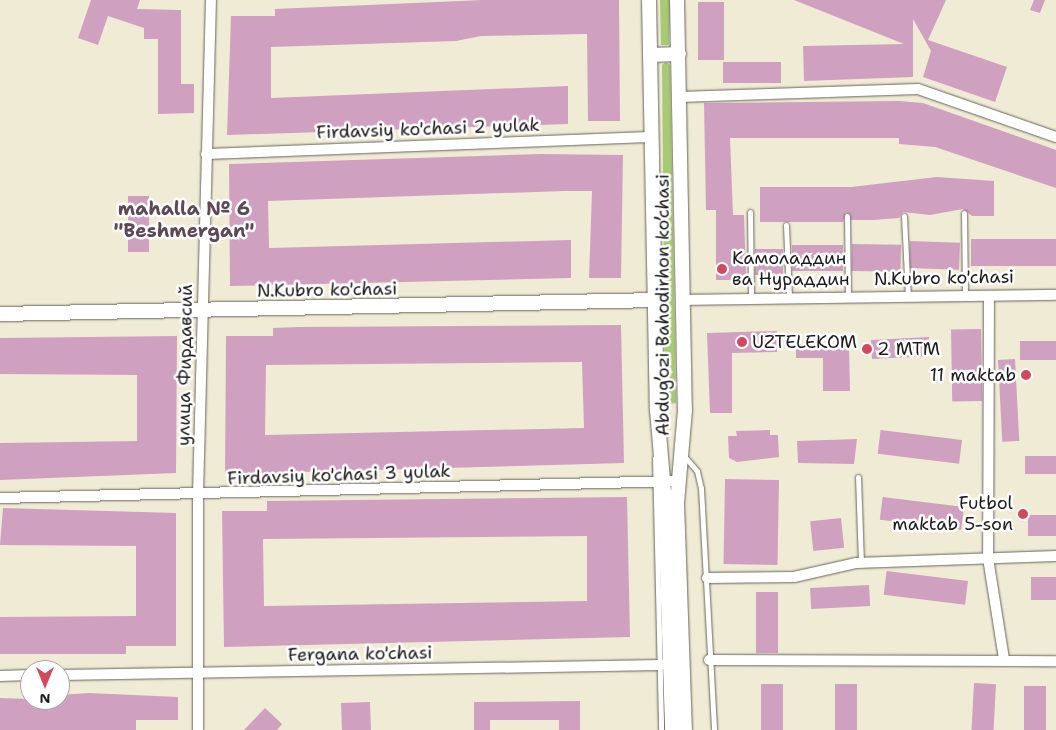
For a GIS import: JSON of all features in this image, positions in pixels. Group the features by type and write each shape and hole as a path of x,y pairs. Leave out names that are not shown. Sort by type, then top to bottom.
{"main road":[{"name":"Abdug’ozi Bahodirhon ko’chasi","path":"649,0 658,481 672,730"},
{"name":"Abdug’ozi Bahodirhon ko’chasi","path":"678,0 683,300 682,454 679,481 685,730"},
{"path":"650,55 678,54"},
{"name":"N.Kubro ko'chasi","path":"0,314 655,300"}],"street":[{"name":"улица Фирдавсий","path":"198,730 198,495 211,0"},
{"path":"679,97 918,89 1056,137"},
{"name":"Firdavsiy ko'chasi 2 yulak","path":"206,154 652,136"},
{"name":"N.Kubro ko'chasi","path":"683,300 1056,295"},
{"path":"989,296 988,558 1004,659"},
{"name":"Firdavsiy ko'chasi 3 yulak","path":"0,498 198,495 679,481"},
{"path":"706,578 794,577 861,562 1056,556"},
{"path":"710,660 1004,659 1056,661"},
{"name":"Fergana ko'chasi","path":"70,675 661,665"},
{"path":"0,676 20,676"}],"lane":[{"path":"750,212 751,298"},
{"path":"964,212 965,296"},
{"path":"847,216 848,298"},
{"path":"904,216 908,297"},
{"path":"786,225 788,299"},
{"path":"682,454 697,471 701,488 714,730"},
{"path":"858,477 861,562"},
{"path":"658,481 661,730"}],"green space":[{"path":"660,0 670,0 669,45 661,45"},
{"path":"666,62 670,65 676,403 670,404 665,404 662,65"}],"building":[{"path":"91,0 140,0 137,9 181,10 181,84 194,84 194,113 158,114 158,39 144,39 144,28 108,16 98,45 78,38"},
{"path":"483,0 619,0 620,121 588,121 587,34 481,36 456,41 271,47 271,98 568,86 568,124 227,135 231,16 275,16 275,9"},
{"path":"794,0 946,0 928,40 1007,67 995,102 923,77 931,51 913,19 913,77 804,81 803,46 904,44"},
{"path":"1034,0 1045,0 1040,13 1030,10"},
{"path":"698,2 724,2 724,60 698,60"},
{"path":"723,62 781,62 781,83 723,83"},
{"path":"899,101 923,103 1056,150 1056,188 935,147 899,144 899,138 730,138 733,215 744,215 746,275 745,280 716,280 716,210 706,210 704,103"},
{"path":"541,154 623,155 621,278 589,278 592,191 564,191 268,201 269,248 571,240 571,278 230,286 229,164"},
{"path":"937,177 994,181 994,216 972,216 963,209 930,215 903,212 899,218 851,220 846,212 843,222 760,222 760,187 851,187"},
{"path":"128,196 149,196 149,252 128,252"},
{"path":"971,239 1056,239 1056,266 971,266"},
{"path":"910,241 960,243 959,270 909,268"},
{"path":"852,244 901,245 901,272 852,271"},
{"path":"792,245 843,245 843,271 792,271"},
{"path":"755,249 783,249 783,275 755,275"},
{"path":"621,325 624,463 225,474 226,336 273,336 273,328","holes":["582,362 584,428 265,435 266,365"]},
{"path":"981,329 982,401 952,402 951,330"},
{"path":"777,331 777,352 732,353 732,413 710,413 707,333"},
{"path":"177,336 176,473 0,480 0,443 137,441 137,375 0,374 0,338"},
{"path":"929,337 930,356 872,359 871,340"},
{"name":"11 maktab","path":"1020,341 1056,341 1056,360 1020,360"},
{"path":"849,344 850,391 823,391 823,358 796,358 796,345"},
{"path":"1015,359 1019,441 1002,442 998,360"},
{"path":"770,430 770,435 778,435 779,457 737,462 729,458 728,436 737,436 736,431"},
{"path":"881,430 962,440 959,464 878,454"},
{"path":"857,439 854,464 798,463 797,441"},
{"path":"1025,456 1056,456 1056,474 1025,474"},
{"path":"725,479 779,480 778,565 724,564"},
{"path":"627,497 630,637 224,647 222,511 267,511 267,501","holes":["587,536 587,601 264,606 263,539"]},
{"path":"883,497 964,507 961,530 880,520"},
{"path":"3,508 176,513 176,646 126,646 126,654 0,654 0,617 136,616 136,546 0,545"},
{"path":"1028,515 1056,515 1056,536 1028,536"},
{"path":"841,518 844,548 813,551 810,521"},
{"path":"887,571 968,581 965,605 884,595"},
{"path":"1031,577 1056,577 1056,600 1031,600"},
{"path":"869,585 870,606 811,609 810,588"},
{"path":"756,592 778,592 778,653 756,653"},
{"path":"974,683 996,684 994,730 972,730"},
{"path":"761,684 783,684 783,730 761,730"},
{"path":"835,684 857,684 857,730 835,730"},
{"path":"1024,686 1046,686 1046,730 1024,730"},
{"path":"89,693 178,697 178,720 136,720 136,730 0,730 0,698 20,699 20,710 70,710 70,694"},
{"path":"580,701 580,730 559,730 559,720 490,720 490,730 474,730 474,702"},
{"path":"370,702 371,730 342,730 341,703"},
{"path":"265,708 282,724 277,730 244,730"}],"place":[{"name":"Камоладдин ва Нураддин","path":"722,269"},
{"name":"UZTELEKOM","path":"742,342"},
{"name":"2 MTM","path":"867,349"},
{"name":"11 maktab","path":"1026,375"},
{"name":"Futbol maktab 5-son","path":"1023,514"}],"district":[{"name":"mahalla № 6 \"Beshmergan\"","path":"184,220"}]}
